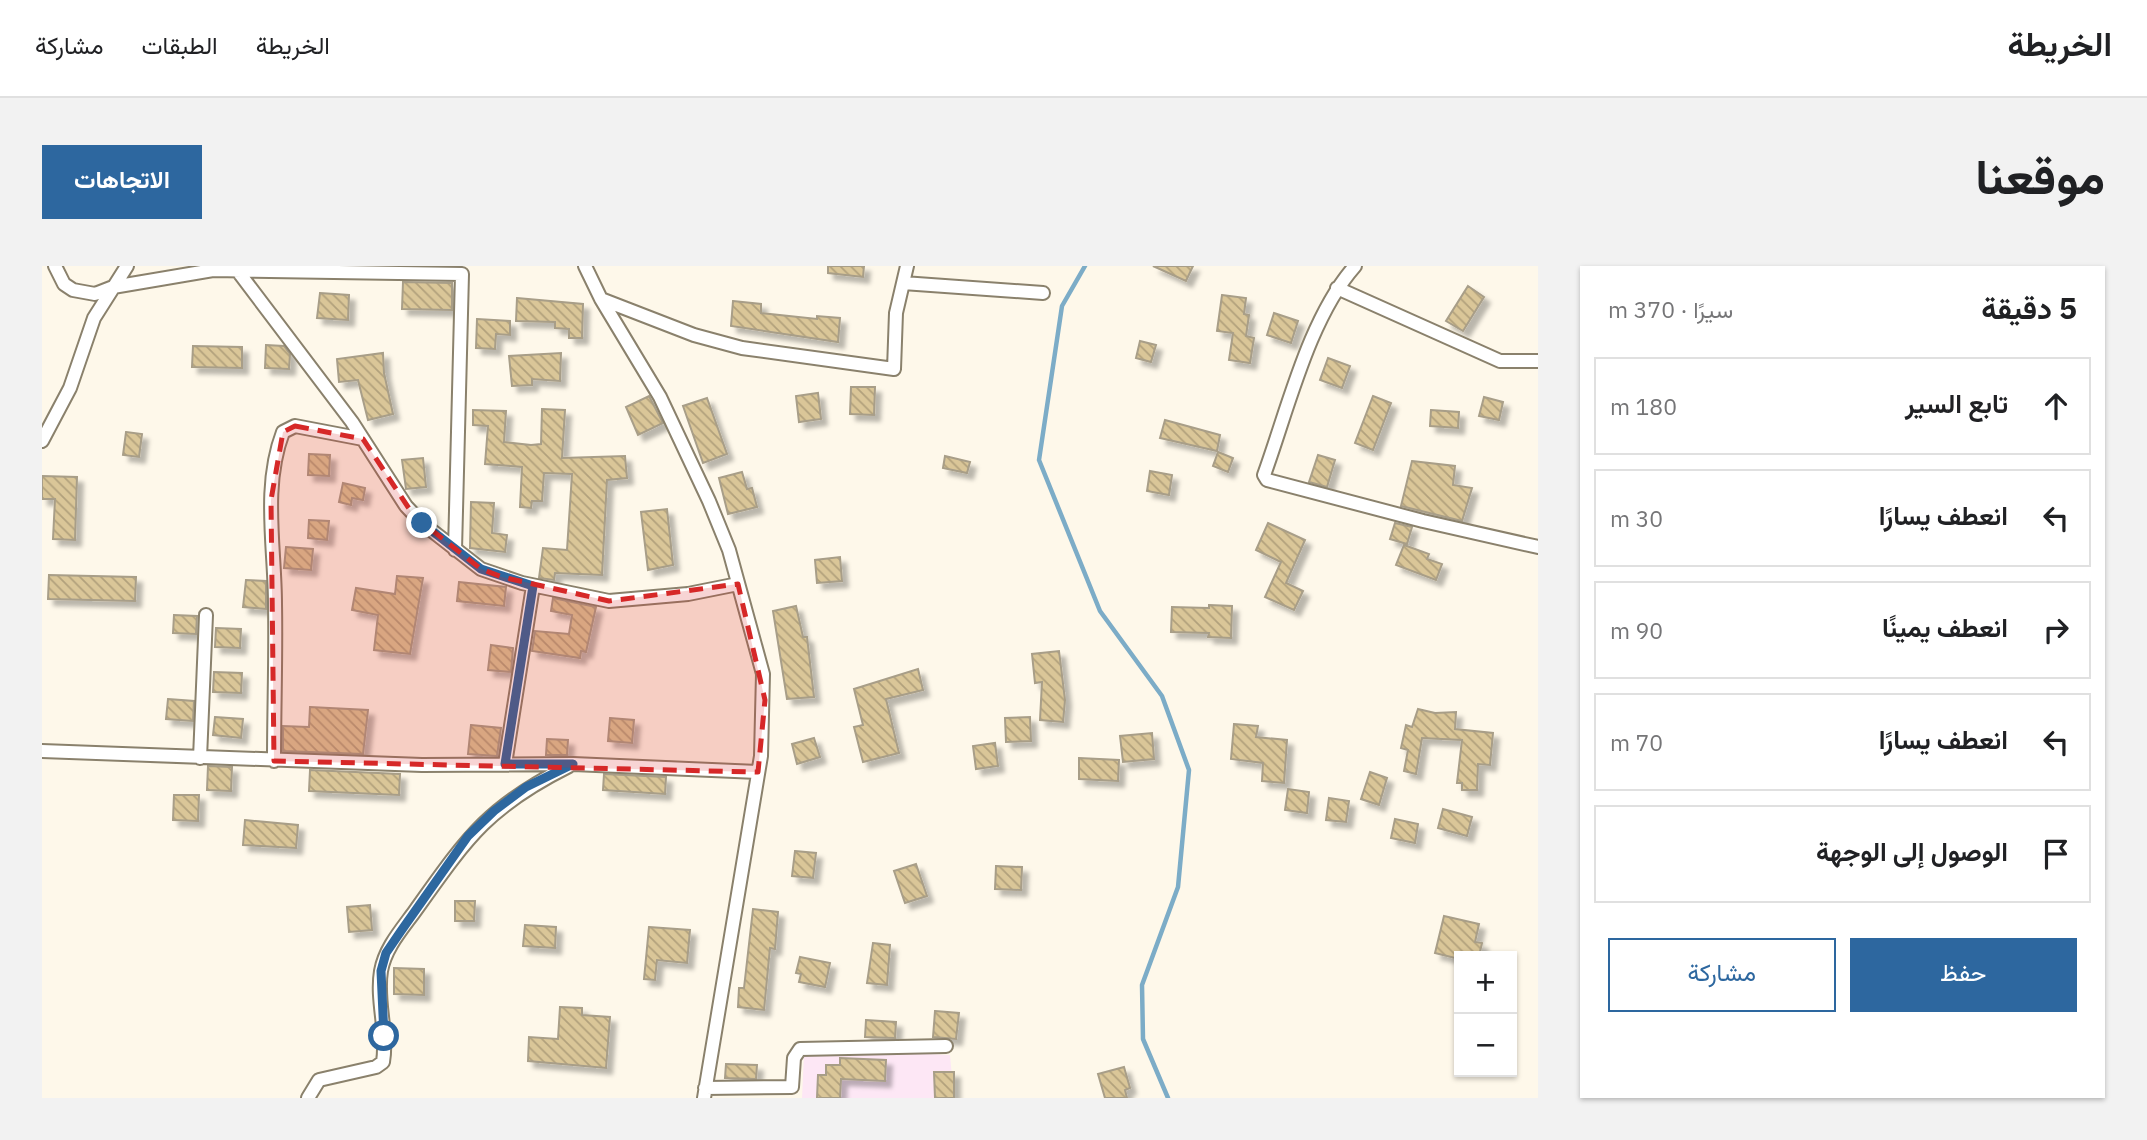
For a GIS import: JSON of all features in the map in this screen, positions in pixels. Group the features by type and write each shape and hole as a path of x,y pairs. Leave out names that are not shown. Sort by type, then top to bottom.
{"street":[{"path":"55,266 64,284 83,294 96,294 113,287 189,272 236,269 462,274 456,551"},
{"path":"42,441 69,388 94,318 127,266"},
{"path":"585,266 601,299 660,397 709,500 763,674 765,700 758,772 704,1093 792,1087 794,1058 800,1049 946,1046"},
{"path":"601,299 694,335 742,348 894,369 896,313 907,266"},
{"path":"1355,266 1337,288 1318,323 1264,475 1268,480 1423,521 1538,547"},
{"path":"236,269 363,439 406,506 456,551 481,569 533,586 609,601 688,594 737,584"},
{"path":"903,283 1043,293"},
{"path":"1337,288 1500,361 1538,361"},
{"path":"274,761 275,602 271,500 277,447 283,432 295,426 363,439"},
{"path":"505,764 533,586"},
{"path":"200,758 205,615"},
{"path":"42,751 274,761 573,764 758,772"},
{"path":"308,1098 319,1080 376,1068 383,1062 385,1051 380,996 386,953 468,836 494,811 526,787 573,764"}],"highlighted area":[{"path":"295,426 363,439 414,516 481,569 502,577 609,601 738,584 765,700 758,772 274,761 271,500 283,432"}],"shaded area":[{"path":"804,1054 950,1055 954,1098 802,1098"}],"building":[{"path":"828,266 864,266 863,277 828,273"},
{"path":"1153,266 1193,266 1186,281"},
{"path":"403,282 452,283 452,310 402,309"},
{"path":"1468,286 1484,297 1463,331 1446,321"},
{"path":"320,293 349,295 348,320 317,318"},
{"path":"1222,295 1246,298 1244,314 1249,315 1246,336 1254,338 1250,363 1229,360 1233,333 1217,331"},
{"path":"517,298 583,304 582,338 569,338 569,329 555,328 555,322 516,321"},
{"path":"733,301 761,304 761,313 817,319 817,316 840,318 838,342 731,326"},
{"path":"1274,313 1298,321 1291,343 1267,335"},
{"path":"477,319 510,321 510,335 496,334 495,349 476,348"},
{"path":"1140,341 1156,345 1151,362 1136,358"},
{"path":"266,345 284,346 290,354 289,369 265,368"},
{"path":"193,346 242,347 242,368 192,367"},
{"path":"383,353 384,373 393,414 368,420 358,380 339,382 337,359"},
{"path":"561,353 560,381 532,379 532,385 512,386 509,356"},
{"path":"1328,358 1350,366 1342,388 1320,380"},
{"path":"851,387 875,387 874,415 850,414"},
{"path":"818,393 821,419 799,422 796,396"},
{"path":"649,396 663,423 638,435 626,407"},
{"path":"1373,396 1391,403 1373,450 1355,443"},
{"path":"1484,397 1503,402 1499,420 1479,416"},
{"path":"707,398 727,454 703,463 683,406"},
{"path":"542,409 565,410 562,458 625,456 627,478 607,480 602,575 555,573 554,580 539,578 543,548 567,550 572,474 544,473 542,501 532,501 531,508 520,507 522,467 485,464 488,426 473,425 473,410 506,411 504,442 531,445 541,444"},
{"path":"1431,410 1459,412 1458,428 1430,426"},
{"path":"1165,420 1220,435 1217,451 1160,438"},
{"path":"126,432 142,434 139,457 123,455"},
{"path":"1218,452 1233,458 1228,472 1213,466"},
{"path":"309,454 330,455 329,476 308,475"},
{"path":"1318,455 1335,460 1327,487 1309,482"},
{"path":"945,456 970,462 967,473 943,468"},
{"path":"423,458 426,487 406,489 402,460"},
{"path":"1412,461 1455,466 1453,485 1472,488 1462,521 1401,506"},
{"path":"1150,471 1172,475 1169,495 1147,491"},
{"path":"742,472 747,489 752,488 757,507 728,514 719,478"},
{"path":"42,476 77,477 75,540 53,539 55,499 42,499"},
{"path":"343,483 365,488 363,500 352,498 351,505 339,502"},
{"path":"471,502 494,503 492,533 507,535 505,552 470,548"},
{"path":"667,509 673,565 648,570 641,512"},
{"path":"309,520 329,521 327,540 308,538"},
{"path":"1268,523 1305,540 1286,583 1303,591 1294,610 1265,597 1281,562 1256,550"},
{"path":"1395,523 1412,527 1407,544 1390,539"},
{"path":"1404,545 1429,554 1427,559 1442,564 1436,580 1396,565"},
{"path":"286,547 313,549 311,570 284,568"},
{"path":"840,557 842,581 817,583 815,560"},
{"path":"49,575 136,577 135,601 48,599"},
{"path":"397,576 423,578 410,654 374,650 378,615 352,610 356,588 395,594"},
{"path":"246,580 266,581 266,609 243,607"},
{"path":"459,582 506,587 504,606 457,601"},
{"path":"553,598 596,607 586,652 581,651 580,658 532,651 535,631 569,634 572,615 551,611"},
{"path":"1209,605 1232,606 1231,638 1208,637 1209,633 1171,632 1172,607 1209,608"},
{"path":"796,606 803,637 807,637 814,697 787,699 773,611"},
{"path":"174,615 197,616 196,634 173,633"},
{"path":"216,628 241,629 240,648 215,647"},
{"path":"491,645 513,648 511,672 488,670"},
{"path":"1059,651 1065,700 1063,722 1040,720 1042,682 1035,683 1032,654"},
{"path":"918,669 923,690 886,699 899,753 863,762 854,727 863,725 854,689"},
{"path":"214,672 242,673 241,693 213,692"},
{"path":"168,699 194,701 193,721 166,719"},
{"path":"310,707 368,710 363,754 283,751 283,726 309,727"},
{"path":"1418,709 1435,713 1456,712 1455,729 1493,733 1490,765 1478,764 1477,790 1462,790 1462,783 1457,783 1462,740 1422,738 1416,774 1404,771 1408,750 1401,748 1406,725 1412,727"},
{"path":"215,717 243,719 241,738 213,735"},
{"path":"1030,717 1031,741 1006,742 1005,718"},
{"path":"610,718 634,720 632,743 608,741"},
{"path":"1234,724 1258,726 1256,737 1287,740 1284,783 1262,781 1263,763 1231,759"},
{"path":"471,725 501,728 497,756 468,754"},
{"path":"1152,733 1154,759 1123,762 1120,736"},
{"path":"814,738 820,757 797,764 792,744"},
{"path":"547,739 568,740 567,755 546,755"},
{"path":"995,743 998,766 976,769 973,746"},
{"path":"1079,758 1119,760 1118,781 1079,779"},
{"path":"208,766 232,767 231,791 207,790"},
{"path":"310,770 400,774 399,795 309,791"},
{"path":"1370,772 1387,778 1379,805 1361,799"},
{"path":"604,774 666,777 665,794 603,790"},
{"path":"1288,789 1309,792 1307,813 1285,810"},
{"path":"174,795 199,795 198,821 173,820"},
{"path":"1329,798 1349,801 1346,822 1326,820"},
{"path":"1443,809 1472,817 1467,836 1438,828"},
{"path":"1395,819 1418,824 1415,843 1391,838"},
{"path":"245,820 298,825 296,848 243,845"},
{"path":"795,851 816,853 813,878 792,876"},
{"path":"916,864 927,896 905,903 894,871"},
{"path":"996,866 1022,867 1021,890 995,889"},
{"path":"455,901 475,901 474,921 455,921"},
{"path":"370,905 372,930 349,932 347,907"},
{"path":"753,909 778,912 775,949 770,948 764,1010 738,1007 739,988 744,988"},
{"path":"1444,916 1479,924 1475,942 1482,943 1480,951 1454,951 1454,958 1435,953"},
{"path":"525,925 556,927 555,948 523,946"},
{"path":"649,927 690,930 687,963 657,960 655,980 644,979"},
{"path":"873,943 890,945 887,985 867,983"},
{"path":"800,957 830,963 825,987 799,982 801,974 796,973"},
{"path":"394,968 424,969 424,995 394,994"},
{"path":"560,1007 582,1008 582,1015 610,1017 606,1068 528,1061 529,1037 558,1039"},
{"path":"935,1011 959,1013 956,1039 933,1037"},
{"path":"866,1020 896,1022 895,1038 865,1037"},
{"path":"840,1058 886,1060 885,1081 841,1079 840,1098 817,1098 818,1075 826,1075 826,1065 840,1065"},
{"path":"726,1064 757,1065 756,1079 725,1078"},
{"path":"1124,1067 1130,1088 1125,1090 1127,1098 1105,1098 1098,1074"},
{"path":"934,1072 954,1072 954,1098 935,1098"}],"waterway":[{"path":"1085,266 1062,306 1039,460 1100,611 1162,696 1189,770 1178,887 1142,985 1143,1039 1168,1098"}],"route":[{"path":"384,1036 380,996 381,971 386,953 401,931 468,836 494,811 526,787 573,764 505,764 533,586 481,569 422,523"}]}
